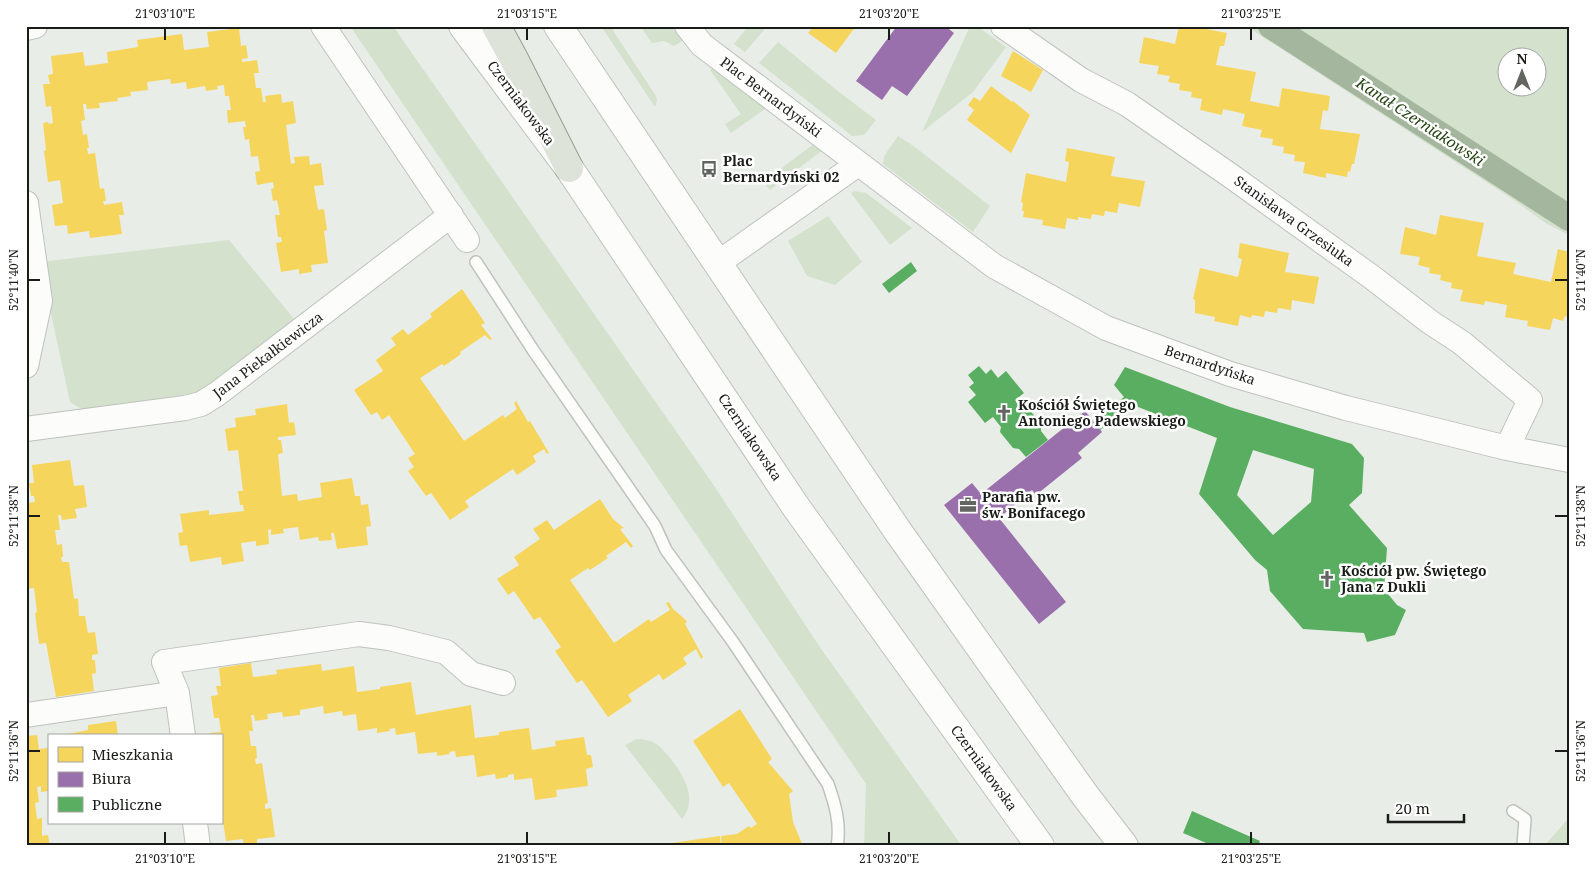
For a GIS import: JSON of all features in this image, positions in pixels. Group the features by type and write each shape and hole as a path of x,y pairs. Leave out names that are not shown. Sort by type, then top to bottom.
{"main road":[{"name":"Czerniakowska","path":"463,26 569,168 796,507 1040,846"},
{"path":"496,26 569,168"},
{"path":"558,26 897,530 1084,794 1124,846"}],"street":[{"path":"26,28 35,26"},
{"path":"322,26 467,240"},
{"name":"Plac Bernardyński","path":"686,26 702,45 888,187"},
{"name":"Stanisława Grzesiuka","path":"1003,26 1081,80 1127,104 1208,159 1373,278 1430,322 1462,343 1495,370 1530,400 1507,448"},
{"path":"718,263 858,164"},
{"name":"Bernardyńska","path":"888,187 994,266 1106,328 1230,374 1337,406 1507,448 1569,460"},
{"path":"26,203 40,301 26,366"},
{"name":"Jana Piekałkiewicza","path":"26,429 185,408 201,404 217,394 451,216"},
{"path":"183,734 177,693 164,662 360,634 389,638 446,652 471,674 503,683"},
{"path":"26,715 177,693"},
{"path":"195,824 198,846"}],"lane":[{"path":"476,262 533,350 655,526 666,550 733,642 828,784 837,810 839,838 837,846"},
{"path":"1513,811 1525,819 1524,846"}],"green space":[{"path":"350,26 393,26 715,487 817,643 962,846 864,846 866,784"},
{"path":"601,26 610,26 656,96 655,107"},
{"path":"640,26 676,26 685,39 674,46 664,41 652,43"},
{"path":"748,26 759,26 764,30 745,52 734,44"},
{"path":"970,26 977,26 1006,47 973,92 922,132"},
{"path":"1246,26 1569,26 1569,235 1547,224 1511,198"},
{"path":"778,42 876,120 864,135 852,136 759,63"},
{"path":"715,66 768,107 731,133 725,124 741,114 710,70"},
{"path":"898,136 915,147 990,206 973,232 883,164 884,156"},
{"path":"815,143 824,149 770,190 763,182"},
{"path":"854,191 866,193 912,228 890,245 851,193"},
{"path":"828,216 862,262 835,285 807,276 788,241"},
{"path":"229,240 295,320 207,389 189,394 83,410 70,402 40,262"},
{"path":"637,739 643,739 659,746 669,756 683,777 689,800 688,809 682,819 625,745"},
{"path":"1569,818 1569,846 1544,846"}],"building: Mieszkania":[{"path":"814,26 856,26 836,53 808,33"},
{"path":"1179,26 1190,26 1227,33 1224,46 1220,46 1216,65 1256,72 1250,101 1279,107 1282,88 1330,96 1328,111 1323,110 1320,129 1360,134 1354,164 1352,164 1350,172 1348,171 1347,177 1326,173 1326,178 1303,173 1305,162 1294,161 1295,155 1283,153 1284,147 1272,145 1273,139 1260,137 1262,130 1242,126 1245,114 1223,109 1222,115 1200,110 1202,99 1191,97 1192,92 1179,90 1180,84 1168,82 1170,76 1157,74 1159,66 1139,63 1144,37 1175,44"},
{"path":"239,28 241,46 246,45 248,58 242,59 242,62 257,60 259,73 254,73 256,88 261,88 263,102 266,102 265,96 281,94 282,103 293,101 296,123 286,125 291,164 295,163 294,157 309,156 310,165 321,163 324,185 314,186 318,210 324,209 327,230 324,231 328,263 311,265 312,272 299,274 299,269 281,272 276,243 282,242 281,237 278,237 275,215 280,215 277,200 273,201 271,189 274,188 273,182 257,185 255,172 260,171 258,156 251,157 249,139 245,140 243,127 246,127 245,121 228,123 227,110 231,110 229,96 225,96 224,85 217,86 218,89 206,91 205,86 187,89 186,82 171,84 170,79 147,82 148,90 130,92 131,96 117,98 118,101 99,103 100,108 87,109 86,104 83,104 85,120 81,121 83,135 87,134 88,154 95,153 100,189 104,188 106,201 103,201 104,205 122,202 124,215 119,215 122,234 90,238 89,231 68,234 67,225 55,226 52,205 63,203 60,180 48,182 43,123 53,123 51,106 46,107 43,84 50,84 48,75 53,74 51,56 83,52 85,66 108,63 107,52 138,47 137,40 182,34 184,50 209,47 207,32"},
{"path":"1013,51 1043,70 1031,92 1001,76"},
{"path":"991,86 1030,115 1011,153 967,120 974,110 968,105 974,97 980,101"},
{"path":"1067,148 1115,157 1111,176 1145,181 1140,207 1119,203 1117,213 1105,211 1104,216 1092,214 1091,219 1078,217 1078,220 1067,218 1065,229 1042,225 1043,220 1023,217 1023,203 1021,202 1026,173 1066,182 1069,162 1065,161"},
{"path":"1440,215 1484,223 1477,256 1516,263 1513,274 1551,282 1558,249 1569,252 1569,317 1565,316 1563,321 1553,318 1550,330 1527,326 1528,321 1505,317 1507,305 1485,301 1484,305 1460,301 1463,290 1451,288 1452,283 1440,280 1441,275 1429,273 1430,268 1418,265 1420,257 1400,254 1405,227 1436,235"},
{"path":"1240,243 1289,253 1285,272 1319,277 1314,304 1292,300 1291,310 1278,308 1277,313 1265,311 1264,317 1252,315 1251,318 1240,315 1238,326 1214,321 1215,317 1195,313 1195,300 1193,299 1200,268 1238,277 1242,259 1238,258"},
{"path":"462,289 485,323 481,325 492,339 490,340 485,335 460,352 461,354 444,366 442,364 420,378 464,441 503,415 505,418 517,409 514,403 516,401 549,453 547,454 544,449 533,456 536,462 517,475 513,469 465,501 469,507 450,520 431,493 426,496 408,471 414,467 408,458 415,454 389,415 382,420 377,412 371,415 354,390 383,371 376,360 396,345 391,338 403,329 408,335 432,317 430,314"},
{"path":"287,404 289,423 294,422 296,435 278,437 278,440 281,440 283,453 278,454 282,496 297,494 298,501 322,497 320,483 352,478 355,496 360,496 361,505 368,504 371,526 366,527 368,545 337,549 334,533 331,533 332,540 319,541 318,537 300,540 298,527 283,529 284,533 271,535 271,529 268,530 269,544 256,546 256,541 241,543 244,561 222,565 221,557 190,562 187,545 180,546 178,533 183,532 180,514 209,510 209,515 244,511 243,505 240,505 238,491 243,491 238,450 228,451 225,429 236,427 235,418 256,415 255,409"},
{"path":"70,460 74,486 84,485 87,507 75,509 77,518 62,520 61,515 58,515 60,530 55,530 57,545 62,544 62,562 69,562 74,599 78,598 79,616 85,616 88,633 95,632 98,654 92,655 92,660 95,660 96,673 92,674 94,691 56,697 46,643 39,644 34,588 26,589 26,503 35,502 34,496 31,496 29,483 34,483 32,465"},
{"path":"600,499 613,519 624,528 620,529 633,546 631,548 626,542 606,556 608,558 570,580 614,643 649,619 651,622 670,610 666,603 669,602 673,609 687,621 685,624 703,657 701,659 696,649 683,658 687,664 663,680 659,674 628,695 632,701 608,717 582,680 577,683 555,651 561,647 540,617 534,620 514,591 508,595 497,579 519,565 514,557 540,539 533,529 547,520 554,530"},
{"path":"251,663 253,677 277,674 276,670 321,664 322,671 354,666 357,692 411,682 416,715 471,705 475,738 499,735 499,732 529,728 532,750 556,746 555,741 584,737 587,755 591,755 593,767 586,769 588,786 556,790 557,797 535,800 532,778 514,780 514,774 496,779 495,774 477,777 474,755 456,757 455,751 449,752 450,754 437,756 437,752 418,754 415,732 396,735 395,728 389,729 390,731 377,733 377,728 358,731 356,714 343,716 342,711 324,714 323,706 300,710 300,715 283,717 282,712 267,714 268,719 255,721 254,715 251,715 253,731 249,731 251,746 256,746 256,764 262,763 268,803 265,804 265,809 271,808 275,837 257,839 257,844 246,846 244,846 243,839 226,841 222,815 222,734 210,733 221,732 219,718 214,718 211,696 218,695 216,686 221,686 219,668"},
{"path":"740,709 772,759 768,762 793,791 789,794 793,822 803,846 722,846 721,836 737,834 749,826 751,828 757,824 729,783 723,787 693,741"},
{"path":"116,721 118,734 68,734 88,730 88,725"},
{"path":"37,735 39,749 48,748 48,791 41,792 41,786 37,787 39,802 35,803 37,819 42,818 42,836 48,835 50,846 26,846 26,736"},
{"path":"720,836 721,846 658,846 658,845"}],"building: Biura":[{"path":"897,26 945,26 954,33 907,96 892,86 882,100 856,81"},
{"path":"1085,411 1102,432 1078,453 1082,458 1036,495 1032,490 999,518 1066,602 1039,624 944,505 972,483 981,494"}],"building: Publiczne":[{"path":"911,262 917,271 889,293 882,284"},
{"name":"Kościół Świętego Antoniego Padewskiego","path":"979,366 986,374 991,369 998,378 1006,371 1024,393 1015,400 1023,409 1029,409 1041,424 1041,431 1048,440 1026,457 1019,449 1013,448 1000,432 1001,427 993,417 985,423 968,402 976,395 969,387 974,383 968,375"},
{"path":"1125,367 1230,407 1352,444 1364,458 1362,493 1349,505 1387,548 1384,589 1397,605 1406,610 1395,635 1367,642 1364,633 1303,629 1270,591 1267,570 1255,560 1199,494 1217,438 1133,405 1100,430 1094,422 1124,397 1114,385","holes":["1253,450 1314,469 1311,502 1273,535 1237,495"]},
{"path":"1192,811 1260,841 1258,846 1213,846 1183,833"}],"waterway":[{"name":"Kanał Czerniakowski","path":"1271,26 1569,218"}],"place":[{"name":"Plac Bernardyński 02","path":"709,169"},
{"name":"Kościół Świętego Antoniego Padewskiego","path":"1004,413"},
{"name":"Parafia pw. św. Bonifacego","path":"968,505"},
{"name":"Kościół pw. Świętego Jana z Dukli","path":"1327,579"}]}
